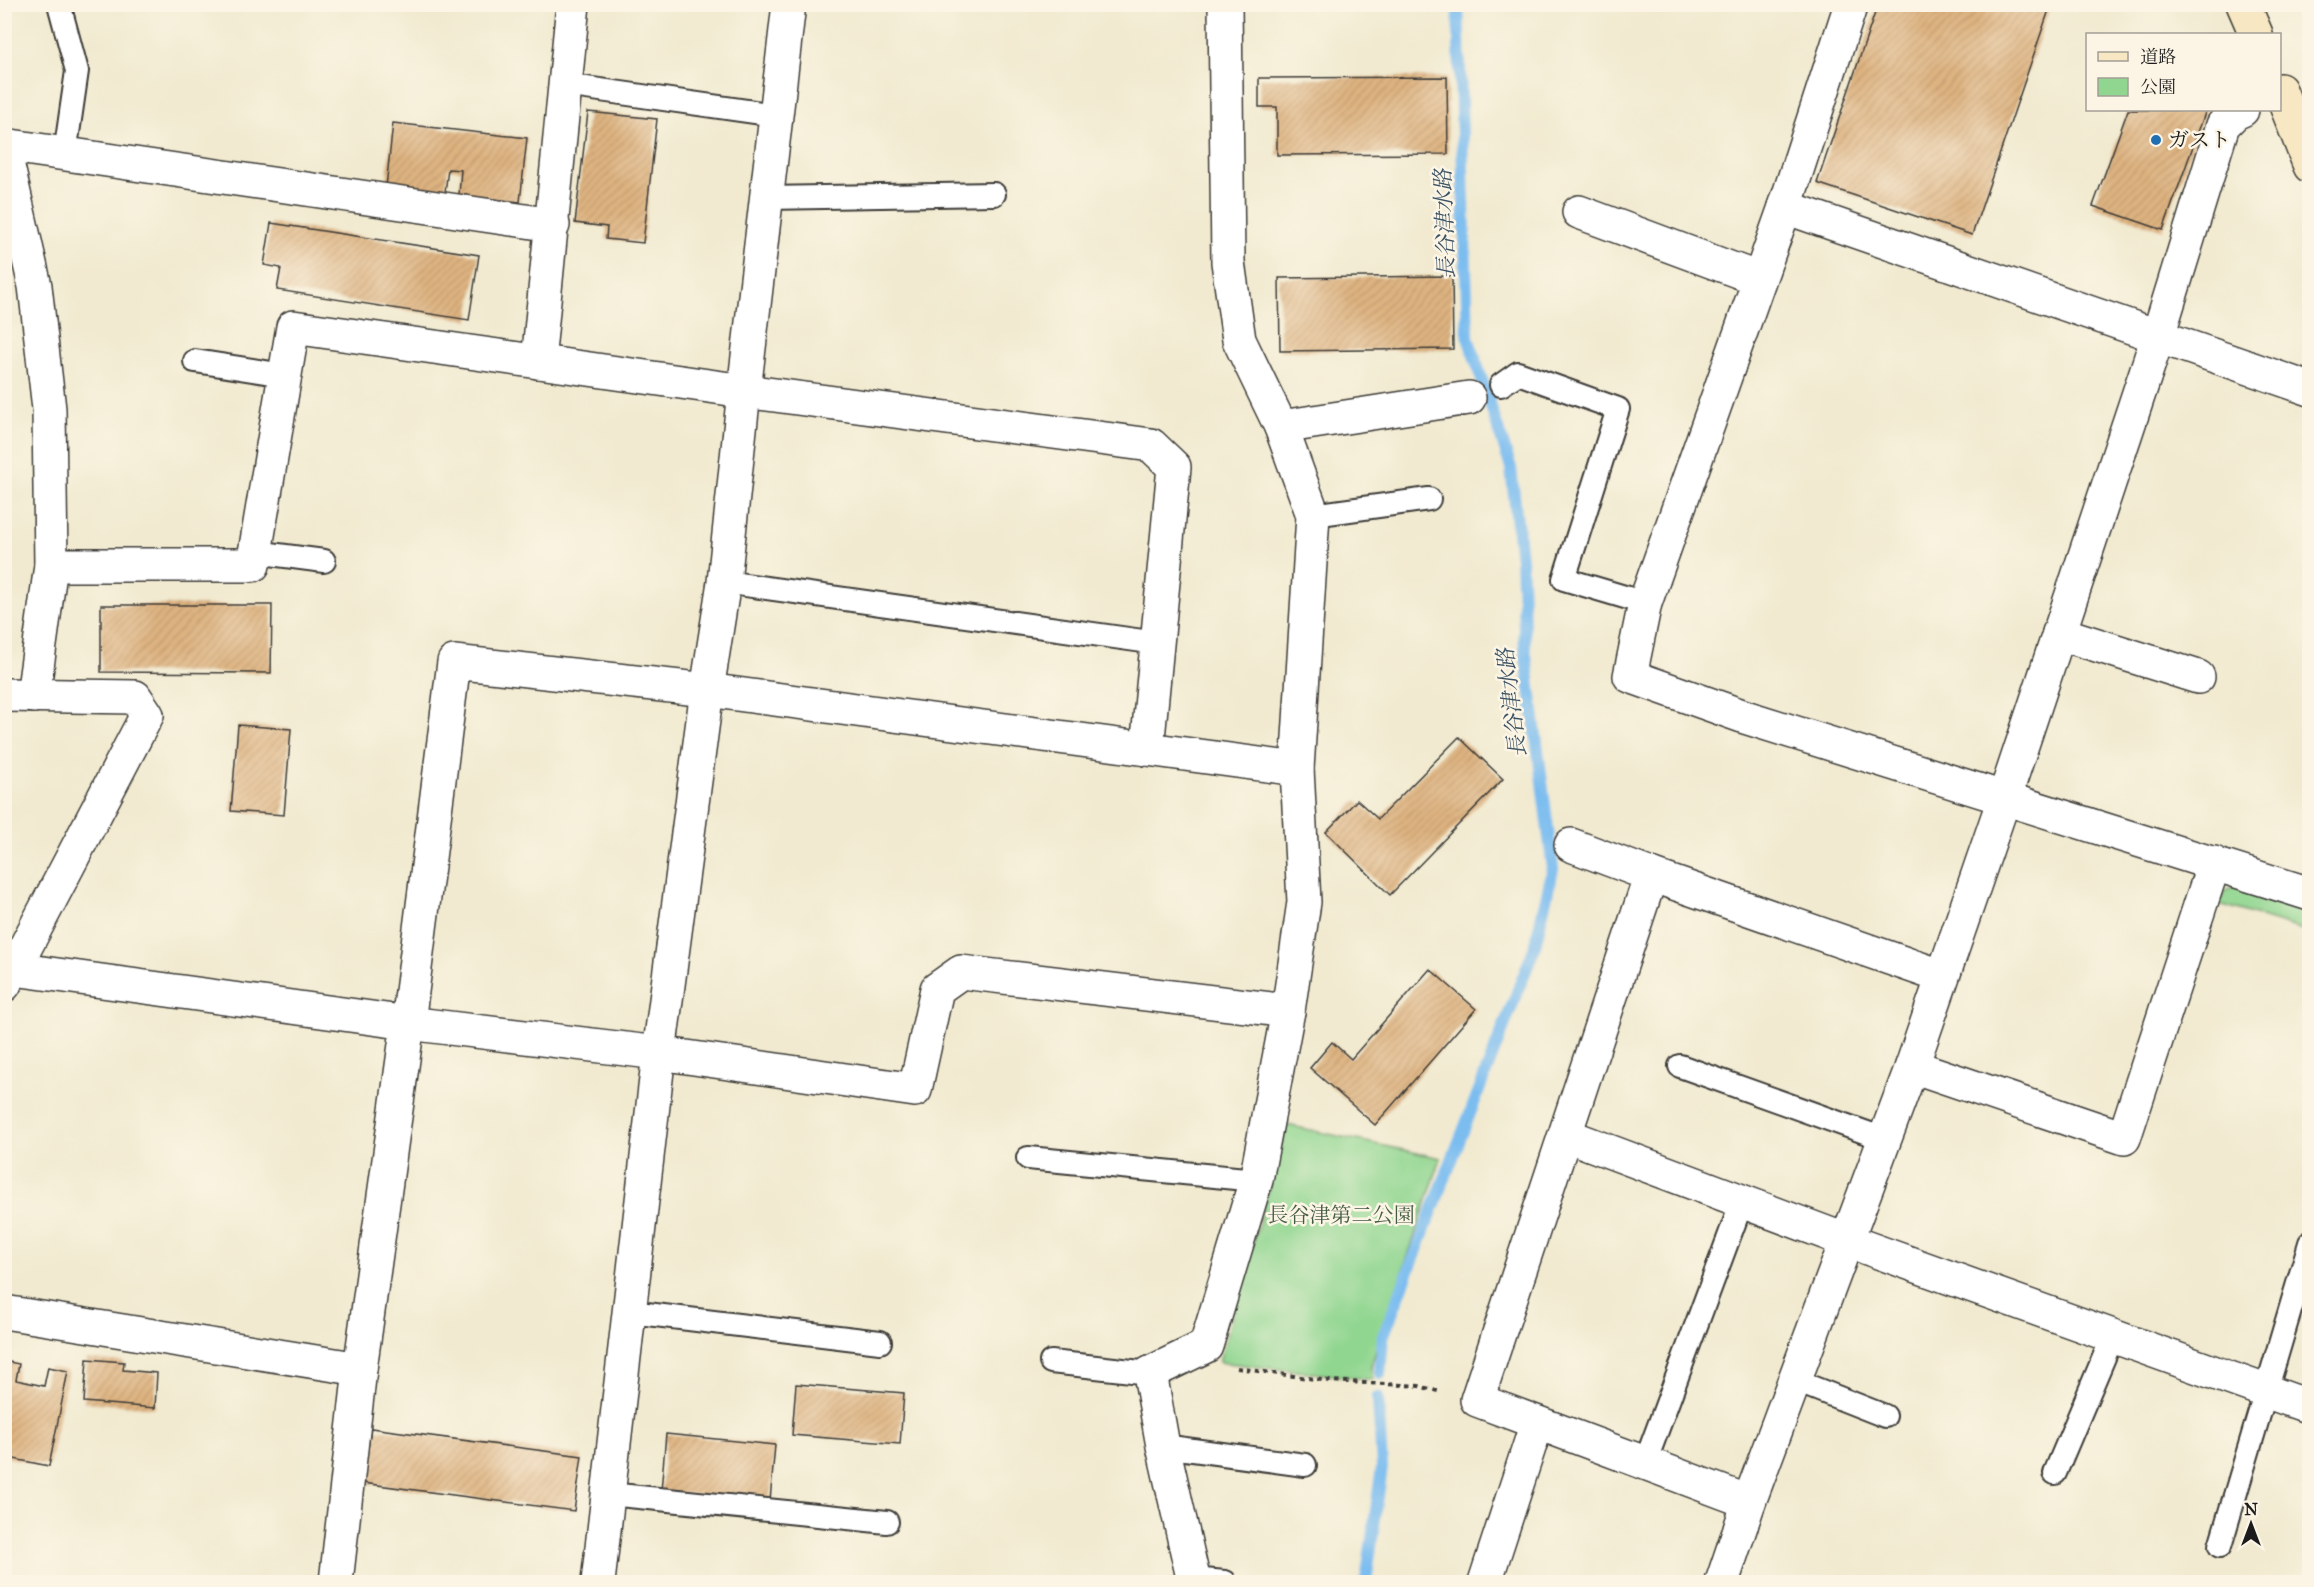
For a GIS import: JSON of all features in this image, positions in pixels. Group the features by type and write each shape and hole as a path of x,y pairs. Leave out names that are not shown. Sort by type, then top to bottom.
{"street":[{"path":"598,1582 659,1053 707,690 724,582 789,4"},
{"path":"1194,1581 1163,1446 1150,1373 1206,1346 1256,1180 1288,1011 1304,902 1297,769 1313,515 1281,427 1239,340 1228,262 1225,4"},
{"path":"1851,4 1785,207 1645,603 1630,676 1745,717 2310,894"},
{"path":"2243,4 2256,33"},
{"path":"538,362 566,85 567,5"},
{"path":"2281,94 2310,166"},
{"path":"1722,1582 1845,1240 1912,1066 1941,976 2004,799 2158,336 2223,125 2240,111"},
{"path":"553,225 4,147 35,286 49,409 51,565 19,696 135,698 147,715 9,977 659,1053 915,1090 937,989 961,972 1288,1011"},
{"path":"1785,207 2310,389"},
{"path":"1579,212 1759,279"},
{"path":"51,565 253,565 293,327 744,391 1152,445 1174,467 1147,749"},
{"path":"1281,427 1469,398"},
{"path":"2059,633 2198,677"},
{"path":"336,1582 360,1369 408,1023 454,662 707,690 1297,769"},
{"path":"1571,845 1941,976"},
{"path":"1912,1066 2124,1138 2214,863"},
{"path":"1651,875 1477,1400 1749,1503"},
{"path":"1566,1135 1845,1240 2310,1407"},
{"path":"4,1312 360,1369"},
{"path":"1485,1582 1537,1423"}],"lane":[{"path":"59,4 77,71 65,154"},
{"path":"566,85 776,115"},
{"path":"767,198 994,194"},
{"path":"195,361 285,375"},
{"path":"1501,385 1518,373 1618,409 1564,579 1645,603"},
{"path":"1313,515 1429,499"},
{"path":"255,552 324,561"},
{"path":"724,582 1156,643"},
{"path":"1680,1066 1884,1139"},
{"path":"1028,1158 1256,1180"},
{"path":"1645,1463 1742,1202"},
{"path":"2220,1546 2310,1243"},
{"path":"630,1312 880,1342"},
{"path":"2055,1473 2112,1336"},
{"path":"1051,1362 1150,1373"},
{"path":"1796,1381 1885,1416"},
{"path":"1163,1446 1305,1465"},
{"path":"609,1494 887,1522"},
{"path":"1194,1581 1225,1582"}],"path":[{"path":"1236,1368 1329,1381 1419,1386 1477,1400"}],"green space":[{"path":"2238,884 2309,908 2306,931 2220,904 2224,892"},
{"name":"長谷津第二公園","path":"1287,1125 1441,1158 1371,1366 1373,1380 1219,1362"}],"building":[{"path":"1878,4 2051,4 1972,235 1817,183"},
{"path":"1447,77 1448,154 1277,155 1277,107 1259,107 1259,78"},
{"path":"2128,111 2206,111 2163,230 2093,206"},
{"path":"588,112 657,119 643,243 606,239 607,227 575,223"},
{"path":"393,123 527,138 520,202 459,195 461,170 448,169 445,193 386,187"},
{"path":"271,223 479,255 469,320 277,290 281,268 264,265"},
{"path":"1452,276 1453,349 1280,351 1279,278"},
{"path":"101,605 272,605 271,673 101,672"},
{"path":"238,725 291,729 284,815 231,811"},
{"path":"1459,737 1503,779 1390,895 1326,832 1357,800 1378,819"},
{"path":"1430,969 1476,1009 1375,1125 1310,1068 1332,1042 1351,1059"},
{"path":"87,1359 124,1362 123,1370 157,1373 155,1408 84,1402"},
{"path":"4,1361 19,1364 16,1380 44,1386 48,1367 68,1371 49,1466 4,1457"},
{"path":"796,1384 904,1393 900,1444 792,1435"},
{"path":"371,1428 582,1456 574,1511 363,1483"},
{"path":"666,1434 775,1445 770,1501 661,1491"}],"waterway":[{"name":"長谷津水路","path":"1380,1373 1383,1337 1534,949 1553,869 1525,648 1521,559 1511,468 1468,337 1458,4"},
{"name":"長谷津水路","path":"1366,1582 1382,1467 1378,1397"}],"place":[{"name":"ガスト","path":"2156,140"}]}
